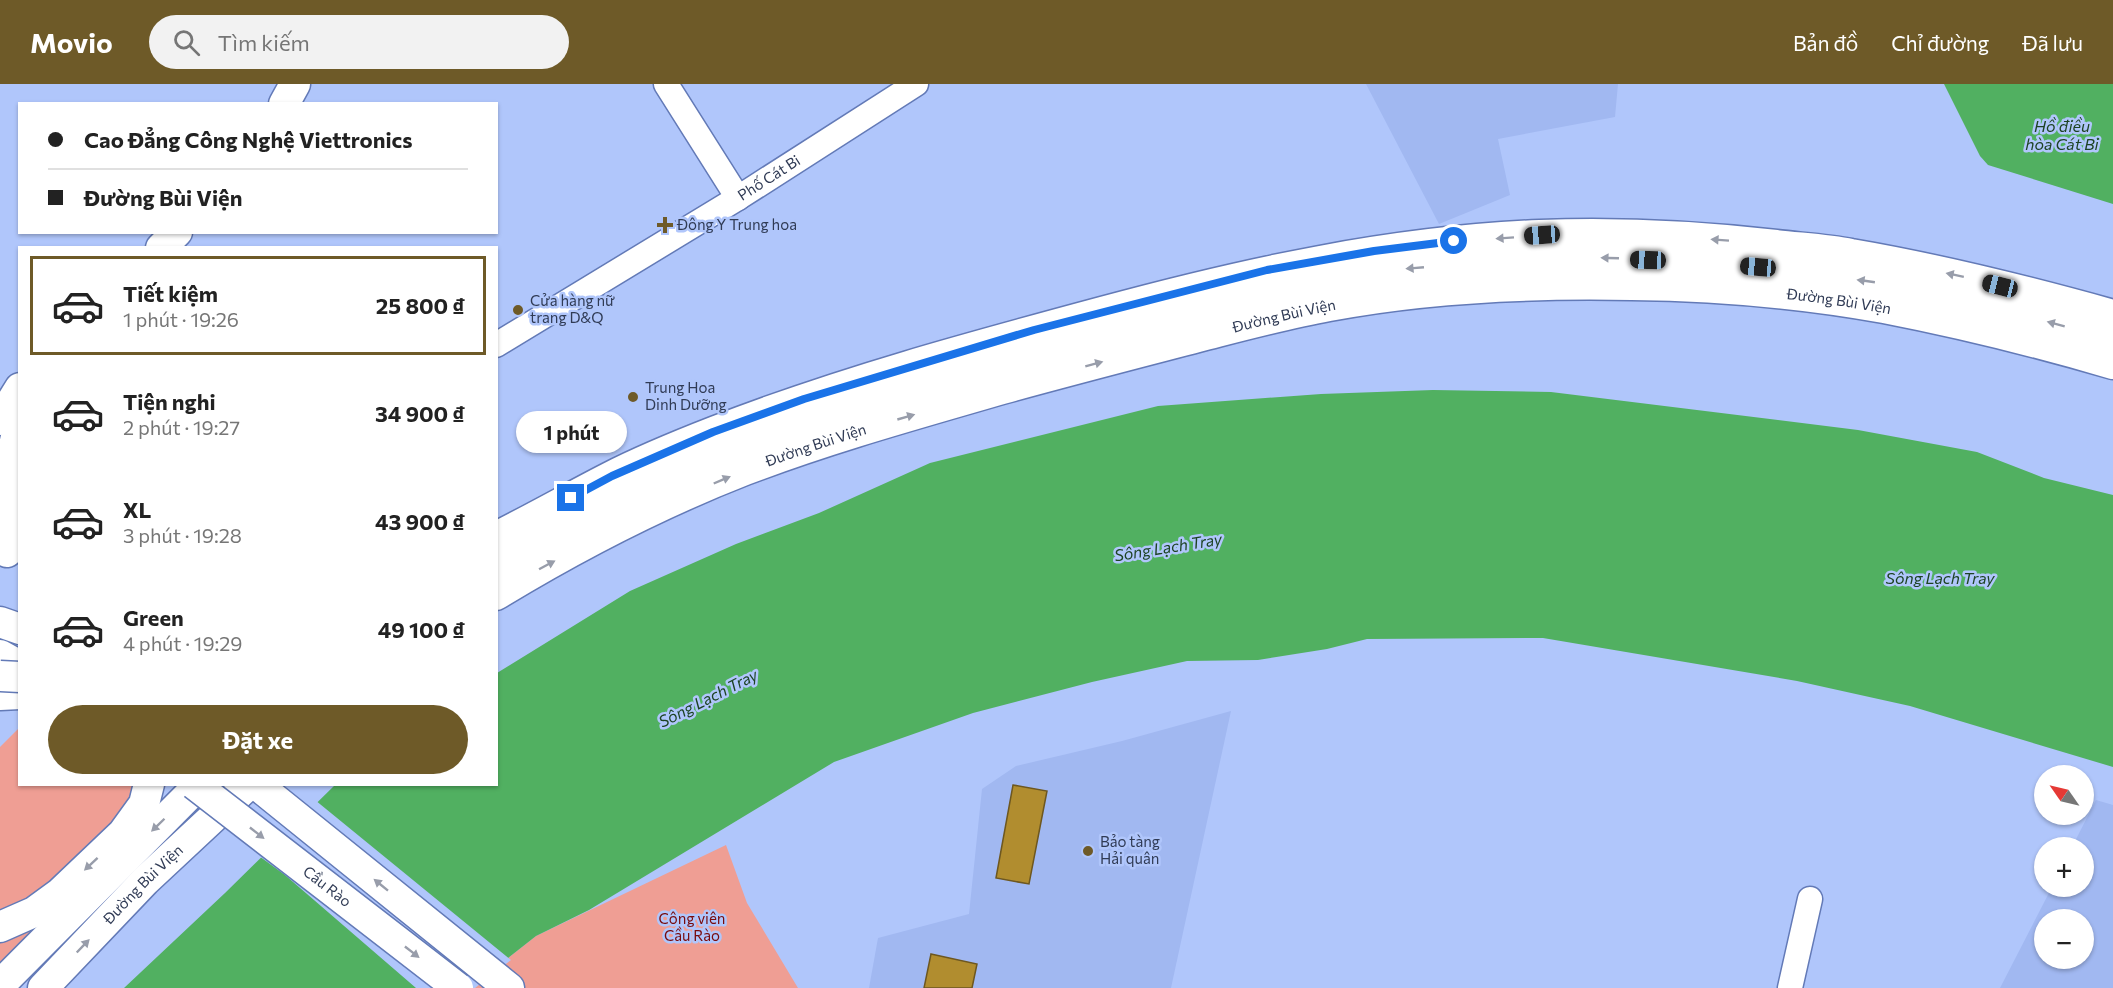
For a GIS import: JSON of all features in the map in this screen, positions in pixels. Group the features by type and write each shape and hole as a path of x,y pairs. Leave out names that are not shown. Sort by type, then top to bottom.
{"main road":[{"path":"285,102 295,84"},
{"path":"163,246 175,234"},
{"name":"Đường Bùi Viện","path":"498,563 617,487 713,432 804,399 1034,330 1267,270 1374,251 1454,241 1542,235 1645,235 1744,242 1847,253 1957,275 2113,315"},
{"name":"Đường Bùi Viện","path":"498,536 617,487 844,411 947,380 1234,302 1321,283 1405,269 1589,258 1688,261 1782,269 1896,286 1984,305 2113,339"},
{"name":"Đường Bùi Viện","path":"498,594 537,570 637,517 745,471 850,434 1046,377 1231,329 1328,306 1408,294 1496,286 1585,284 1685,286 1778,293 1880,307 2057,348 2113,364"},
{"path":"0,388 18,372"},
{"path":"0,420 18,391"},
{"path":"12,554 3,518 3,492 6,471 18,427"},
{"path":"0,622 18,628"},
{"path":"0,655 18,666"},
{"path":"0,694 18,671"},
{"path":"0,676 18,677"},
{"path":"0,694 18,694"},
{"path":"0,927 34,912 60,893 115,841 144,804 148,786"},
{"name":"Cầu Rào","path":"197,786 458,988"},
{"name":"Đường Bùi Viện","path":"3,979 198,786"},
{"name":"Đường Bùi Viện","path":"43,988 145,881 247,786"},
{"path":"258,786 509,988"}],"street":[{"path":"666,84 738,198"},
{"name":"Phố Cát Bi","path":"498,344 738,198 916,84"},
{"path":"1790,988 1810,899"}],"shaded area":[{"path":"1366,84 1618,84 1615,117 1498,139 1510,195 1439,224"},
{"name":"Bảo tàng Hải quân","path":"1231,711 1171,988 869,988 878,938 969,914 982,789 1016,766 1122,741"},
{"path":"2096,800 2113,805 2113,988 2000,988 2034,922 2034,969 2094,969 2094,909 2041,909 2047,897 2094,897 2094,837 2077,837 2083,825 2094,825"}],"green space":[{"path":"18,729 18,786 166,786 148,824 9,960 0,962 0,747"},
{"name":"Công viên Cầu Rào","path":"726,845 747,903 798,988 470,988 536,936"}],"water":[{"name":"Hồ điều hòa Cát Bi","path":"1944,84 2113,84 2113,204 1988,165 1980,156"},
{"name":"Sông Lạch Tray","path":"1433,390 1551,392 1858,430 1977,452 2044,478 2113,495 2113,767 1910,706 1797,681 1543,638 1367,639 1327,649 1258,660 1187,661 1092,682 973,713 834,762 589,910 536,936 470,988 124,988 334,786 498,786 498,672 630,591 736,544 819,513 930,463 1158,406 1321,394"}],"pier":[{"path":"315,800 511,960 475,988 416,988 285,875 259,856"}],"building":[{"path":"1013,785 1047,791 1029,884 996,878"},
{"path":"931,954 977,964 972,988 924,988"}],"place":[{"name":"Đông Y Trung hoa","path":"665,225"},
{"name":"Cửa hàng nữ trang D&Q","path":"518,310"},
{"name":"Trung Hoa Dinh Dưỡng","path":"633,397"},
{"name":"Bảo tàng Hải quân","path":"1088,851"}],"route":[{"path":"571,498 612,476 713,432 804,399 1034,330 1267,270 1374,251 1454,241"}]}
